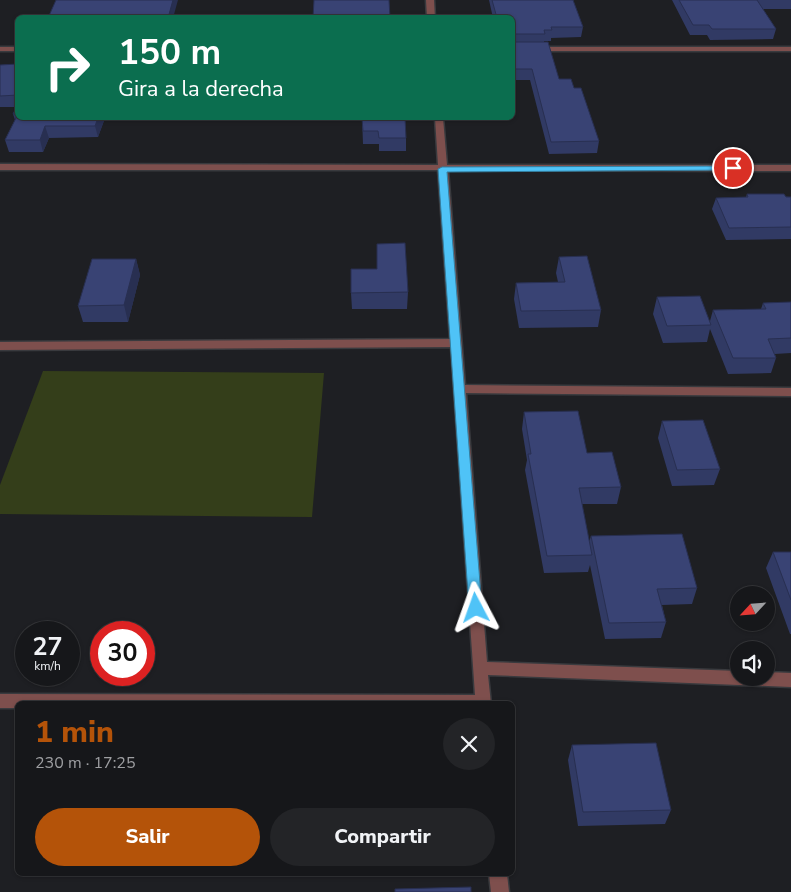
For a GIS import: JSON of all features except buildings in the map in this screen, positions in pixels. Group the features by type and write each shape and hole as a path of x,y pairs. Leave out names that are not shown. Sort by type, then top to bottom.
{"street":[{"path":"430,0 431,15"},
{"path":"515,49 791,48"},
{"path":"0,49 15,49"},
{"path":"439,120 483,701"},
{"path":"0,167 791,168"},
{"path":"0,346 456,343"},
{"path":"459,389 791,392"},
{"path":"480,668 791,680"},
{"path":"0,701 15,701"},
{"path":"498,876 500,892"}],"green space":[{"path":"43,371 324,373 312,517 0,514 0,485"}],"route":[{"path":"476,608 442,169 733,168"}]}
